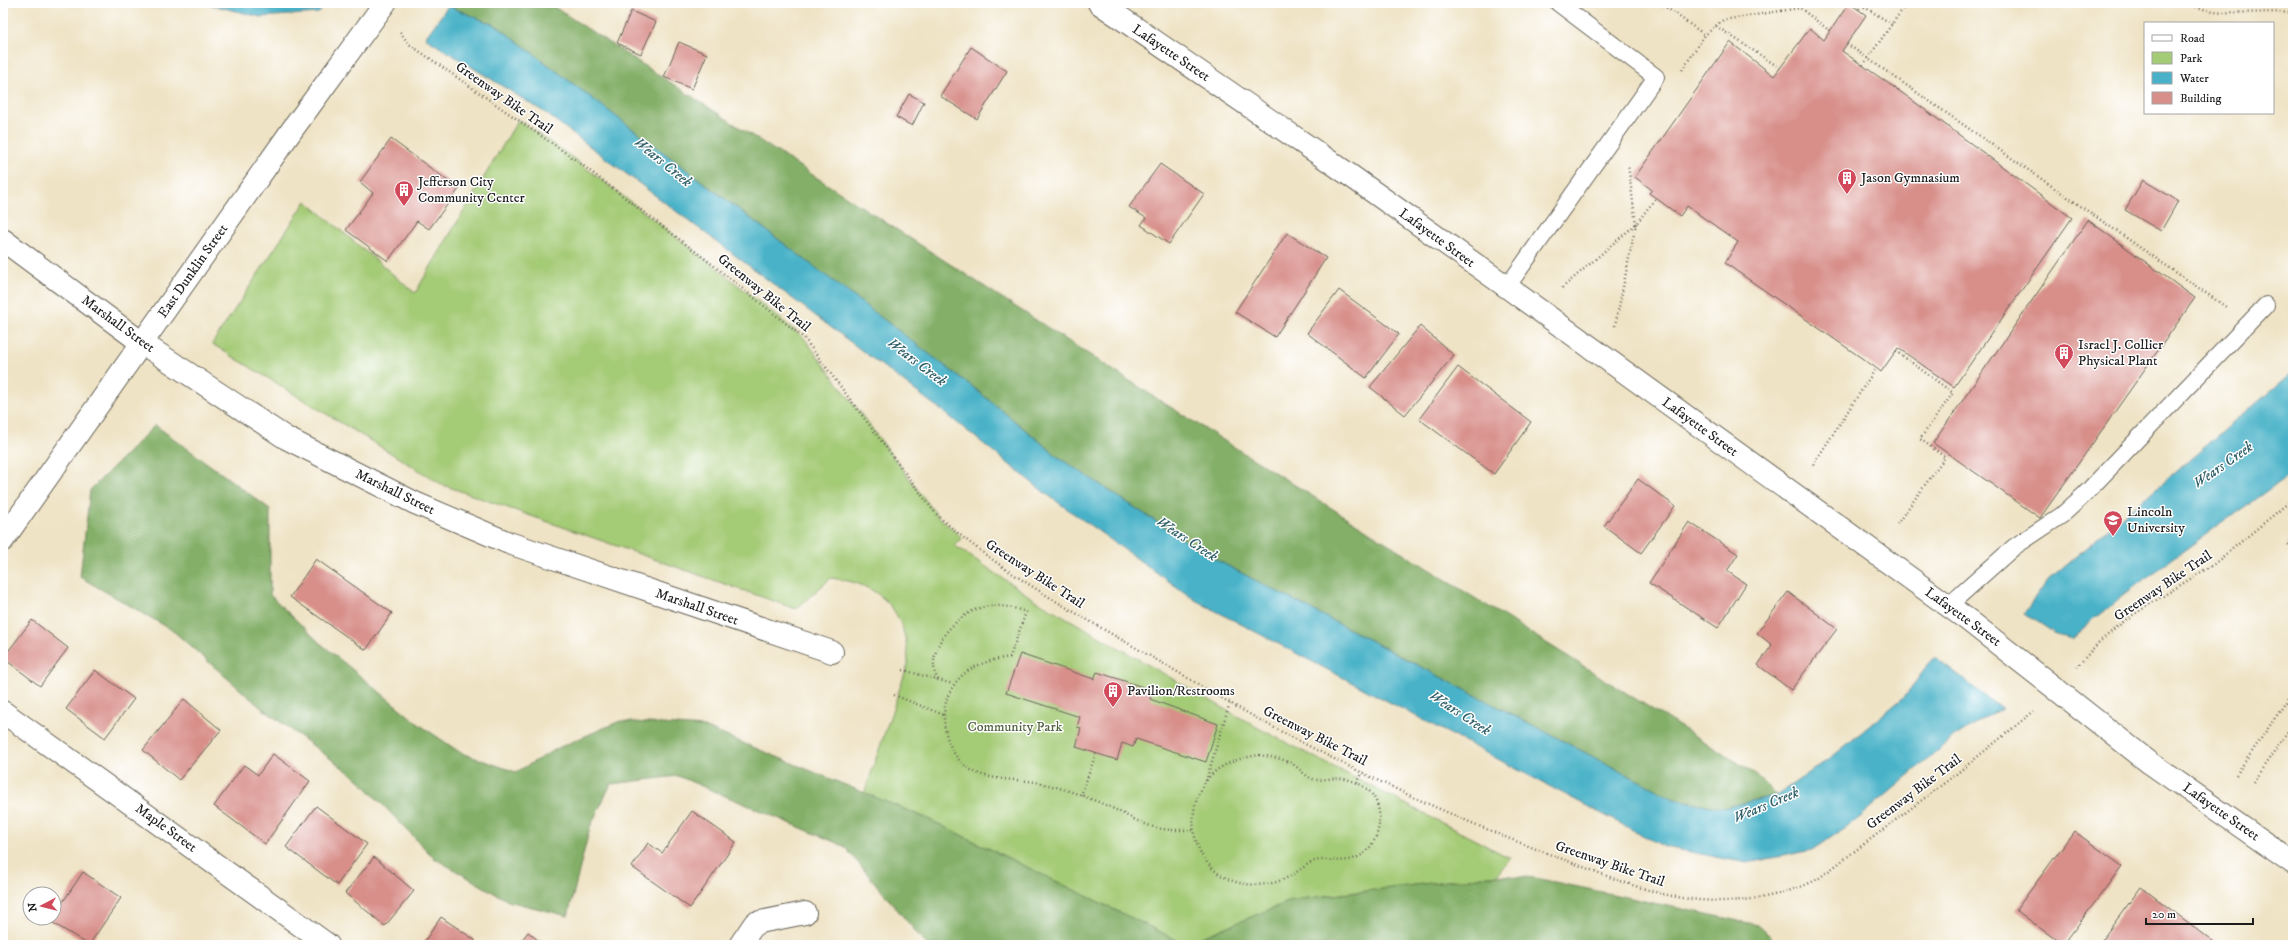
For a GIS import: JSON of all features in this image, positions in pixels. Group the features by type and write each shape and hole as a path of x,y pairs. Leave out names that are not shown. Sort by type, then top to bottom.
{"main road":[{"name":"East Dunklin Street","path":"3,540 292,130 385,3"},
{"name":"Lafayette Street","path":"1099,3 1345,171 1507,287 1948,606 2150,763 2293,863"},
{"name":"Marshall Street","path":"3,240 142,343 286,438 415,503 509,543 832,652"},
{"name":"Maple Street","path":"3,712 328,945"},
{"path":"740,945 755,923 805,913"}],"lane":[{"path":"1507,287 1656,77 1558,3"},
{"path":"1948,606 2014,547 2062,515 2084,495 2266,304"}],"path":[{"path":"1660,3 1705,35"},
{"path":"1863,65 1907,3"},
{"path":"2189,3 2194,7 2225,12 2273,10 2293,13"},
{"path":"1859,9 1862,5 1892,24"},
{"path":"1680,74 1705,35 1723,20 1800,8 1830,31"},
{"path":"1716,26 1780,68"},
{"name":"Greenway Bike Trail","path":"408,44 573,158 713,264 804,338 936,514 962,538 1032,586 1269,725 1449,814 1618,879 1683,898 1717,901 1749,900 1794,891 1818,879 1998,741 2028,716 2056,689 2098,643 2128,618 2214,564 2292,501"},
{"path":"1847,44 2249,322"},
{"path":"1615,326 1636,224 1626,158"},
{"path":"1561,289 1636,224 1656,198"},
{"path":"1896,351 1953,393 1920,439 1945,457 1897,524"},
{"path":"1813,466 1876,368"},
{"path":"2293,538 2288,544 2293,548"},
{"path":"938,680 934,667 935,654 948,630 958,621 984,607 1011,607 1026,612 1010,657 982,663 970,669 953,684 946,701 944,714 946,733 952,750 963,763 976,773 992,778 1041,784 1081,796 1152,827 1193,830"},
{"path":"903,670 953,684"},
{"path":"2236,775 2293,692"},
{"path":"894,695 944,714"},
{"path":"1206,782 1231,762 1259,755 1286,761 1312,779 1347,779 1357,783 1368,791 1376,803 1380,818 1378,832 1368,850 1360,856 1341,862 1323,860 1309,862 1295,873 1274,883 1248,884 1222,876 1202,857 1194,841 1193,830 1197,802 1206,782 1230,702"},
{"path":"2253,782 2293,724"},
{"path":"1081,796 1096,753"},
{"path":"1357,783 1363,772"}],"green space":[{"path":"448,3 548,3 1156,398 1757,775 1777,795 1722,808 1674,799 1207,555 1061,459 974,388 497,26 448,6"},
{"name":"Community Park","path":"518,120 573,158 713,265 804,338 936,514 962,538 954,545 1032,598 1260,729 1510,858 1497,875 1293,900 1185,944 926,818 864,794 908,664 907,646 903,629 889,604 878,594 849,581 831,578 796,609 443,485 212,344 306,201 415,293"},
{"path":"155,425 270,509 270,595 320,643 420,725 461,753 516,772 560,747 620,721 704,727 926,818 1185,944 1293,900 1497,875 1536,878 1758,925 1780,945 927,945 844,846 678,776 611,784 590,827 568,916 508,901 434,858 358,779 259,706 172,630 80,577 90,490"}],"water":[{"path":"203,3 326,3 319,13 261,17"},
{"name":"Wears Creek","path":"448,6 497,26 974,388 1061,459 1207,555 1674,799 1722,808 1777,795 1833,756 1904,697 1934,657 2003,710 1993,712 1954,737 1858,819 1813,850 1747,863 1665,847 1195,600 1045,493 945,413 544,112 425,38"},
{"name":"Wears Creek","path":"2293,372 2293,472 2154,572 2121,597 2073,638 2056,634 2024,613 2049,579"}],"building":[{"name":"Jason Gymnasium","path":"1849,3 1866,15 1842,51 1905,95 2072,218 1954,387 1898,348 1881,372 1725,263 1738,242 1687,206 1680,216 1649,193 1652,190 1635,177 1730,42 1774,76 1810,28 1824,40"},
{"path":"631,11 656,22 641,54 617,43"},
{"path":"679,42 707,54 692,89 664,77"},
{"path":"971,47 1007,71 977,119 940,96"},
{"path":"909,94 924,102 912,126 896,117"},
{"name":"Jefferson City Community Center","path":"391,139 459,189 429,229 417,221 388,261 346,230 373,193 360,182"},
{"path":"1160,164 1204,194 1169,244 1141,225 1146,218 1129,207"},
{"path":"2143,180 2178,201 2161,231 2125,210"},
{"name":"Israel J. Collier Physical Plant","path":"2088,220 2195,298 2040,518 1933,443"},
{"path":"1287,233 1326,258 1275,337 1235,312"},
{"path":"1339,290 1399,334 1366,378 1307,333"},
{"path":"1420,326 1454,355 1405,415 1370,387"},
{"path":"1458,367 1531,422 1494,474 1419,419"},
{"path":"1638,479 1675,506 1641,553 1604,526"},
{"path":"1689,522 1738,554 1727,571 1746,584 1718,628 1649,583"},
{"path":"316,559 392,613 366,650 290,597"},
{"path":"1788,592 1837,629 1791,690 1758,665 1772,645 1757,633"},
{"path":"32,620 68,648 40,686 3,658"},
{"name":"Pavilion/Restrooms","path":"1020,654 1094,679 1097,672 1152,690 1150,699 1218,724 1206,762 1136,739 1133,747 1122,743 1117,760 1076,747 1081,728 1077,727 1080,717 1006,693"},
{"path":"95,670 134,699 105,738 66,709"},
{"path":"184,699 221,730 179,780 143,750"},
{"path":"273,754 310,781 265,844 214,806 244,765 258,775"},
{"path":"316,806 367,844 337,885 286,847"},
{"path":"692,811 736,842 690,908 632,867 648,843 662,853"},
{"path":"2074,831 2122,866 2063,945 2016,910"},
{"path":"374,857 414,891 385,926 345,893"},
{"path":"83,872 121,898 89,945 58,926 62,926 62,903"},
{"path":"2141,887 2218,945 2098,945"},
{"path":"441,917 475,940 472,945 422,945"},
{"path":"528,932 544,945 518,945"}],"place":[{"name":"Jason Gymnasium","path":"1847,195"},
{"name":"Jefferson City Community Center","path":"404,207"},
{"name":"Israel J. Collier Physical Plant","path":"2064,370"},
{"name":"Lincoln University","path":"2113,537"},
{"name":"Pavilion/Restrooms","path":"1113,708"}]}
